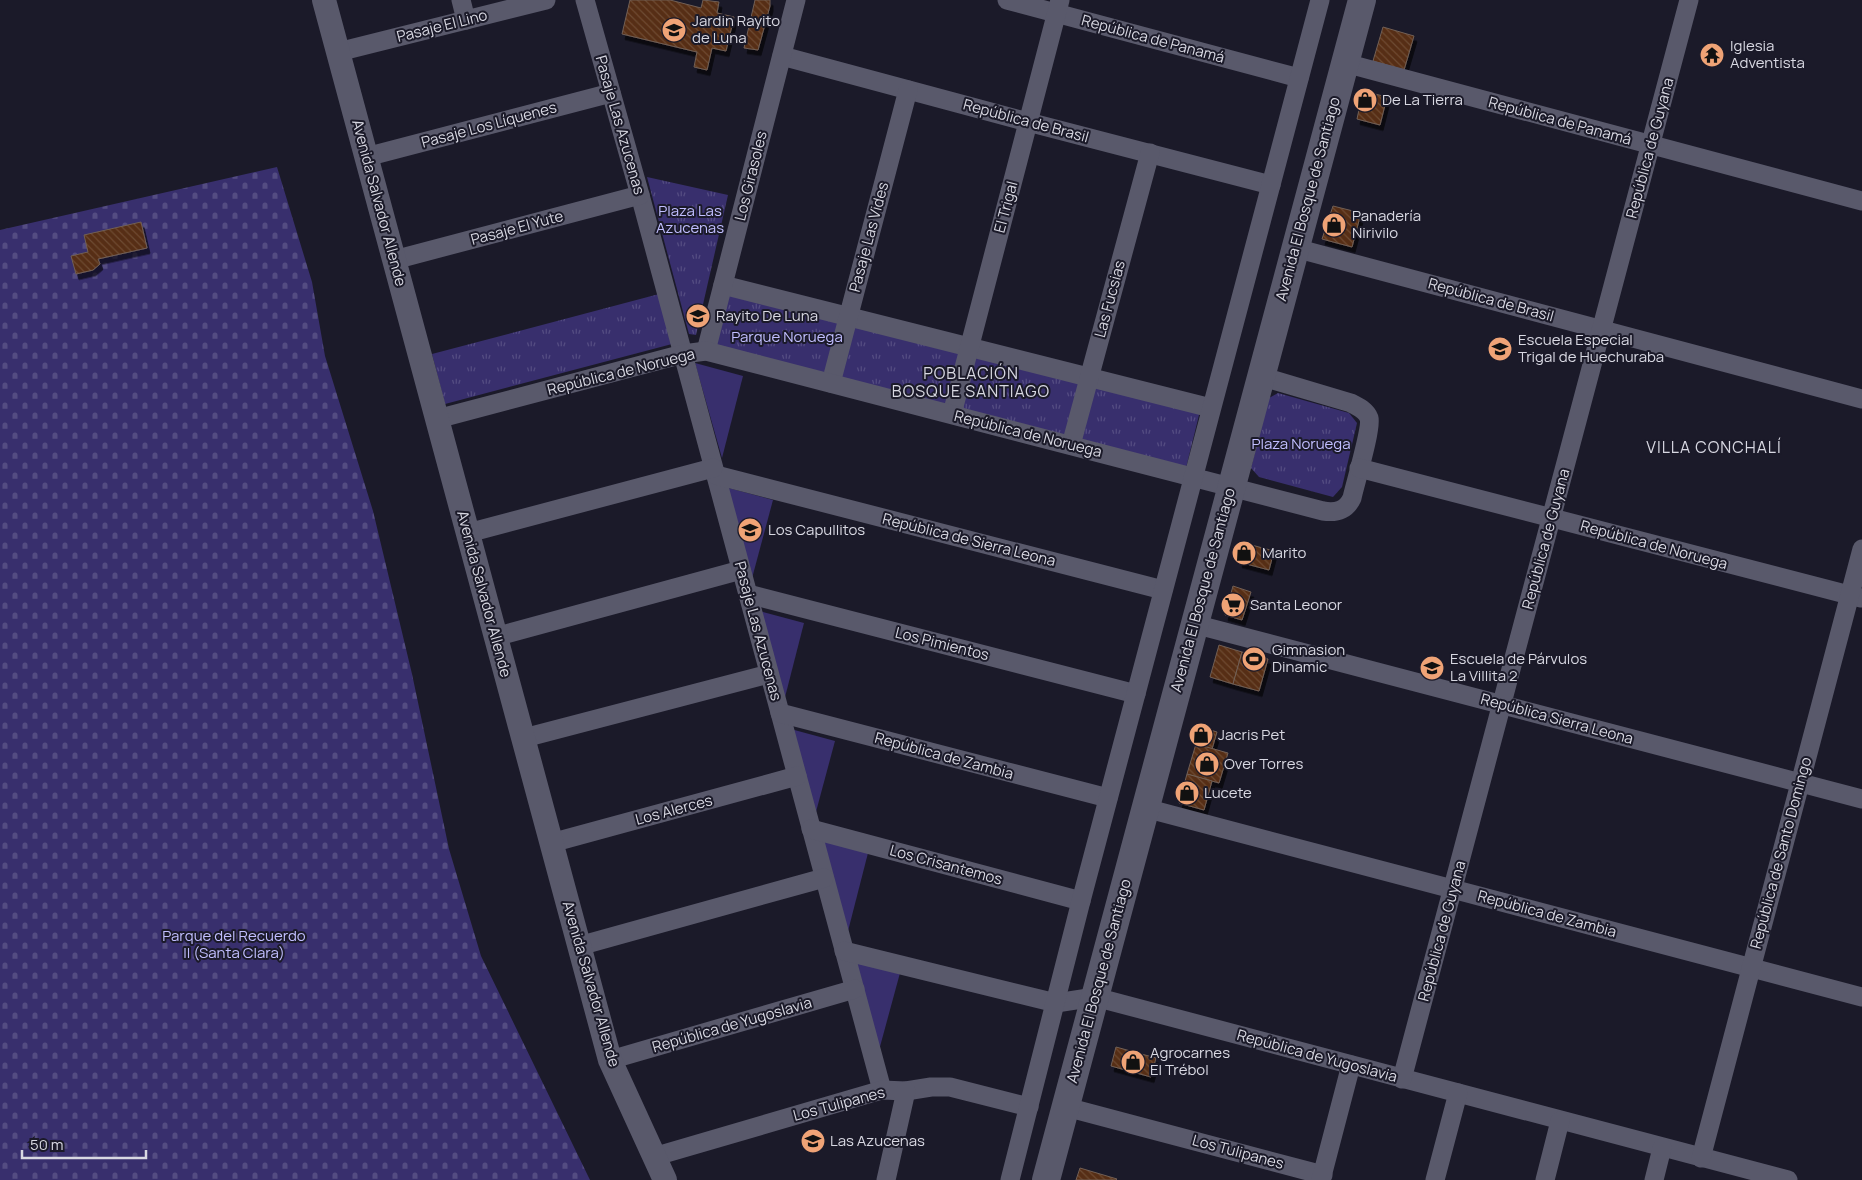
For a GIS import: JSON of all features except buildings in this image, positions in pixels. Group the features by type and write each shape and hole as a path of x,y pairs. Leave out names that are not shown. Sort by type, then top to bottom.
{"main road":[{"name":"Avenida El Bosque de Santiago","path":"1046,1180 1362,0"}],"street":[{"name":"Avenida Salvador Allende","path":"324,0 610,1060 665,1180"},
{"path":"461,0 466,20"},
{"name":"Pasaje El Lino","path":"338,52 546,0"},
{"name":"Pasaje Las Azucenas","path":"585,0 640,195 882,1090"},
{"name":"Los Girasoles","path":"706,351 796,0"},
{"name":"República de Panamá","path":"1007,0 1058,7 1299,78"},
{"path":"1010,1180 1108,798 1320,0"},
{"name":"República de Guyana","path":"1402,1078 1689,0"},
{"name":"El Trigal","path":"952,414 1058,7"},
{"name":"República de Brasil","path":"782,56 1271,185"},
{"name":"República de Panamá","path":"1345,63 1862,201"},
{"name":"Pasaje Las Vides","path":"831,383 908,90"},
{"name":"Pasaje Los Líquenes","path":"366,157 611,93"},
{"name":"Las Fucsias","path":"1071,445 1150,153"},
{"name":"Pasaje El Yute","path":"394,260 640,195"},
{"name":"República de Brasil","path":"1295,248 1862,399"},
{"path":"723,285 1211,408"},
{"name":"República de Noruega","path":"437,419 683,354 706,351 1323,511 1337,512 1342,510 1349,503 1359,468 1370,424 1368,417 1362,409 1351,404 1260,376"},
{"name":"República de Noruega","path":"1359,468 1856,597"},
{"name":"República de Sierra Leona","path":"468,534 714,472 1163,590"},
{"name":"República de Santo Domingo","path":"1701,1158 1800,783 1856,597 1862,549"},
{"path":"496,637 741,570"},
{"name":"Los Pimientos","path":"748,594 1136,694"},
{"name":"República Sierra Leona","path":"1194,624 1862,799"},
{"path":"524,738 769,674"},
{"name":"República de Zambia","path":"780,713 1108,798"},
{"name":"Los Alerces","path":"551,843 797,776"},
{"name":"República de Zambia","path":"1145,808 1862,997"},
{"name":"Los Crisantemos","path":"811,830 1081,901"},
{"path":"579,946 824,878"},
{"name":"República de Yugoslavia","path":"844,951 1056,1003 1096,997 1788,1180"},
{"name":"República de Yugoslavia","path":"610,1060 855,989"},
{"path":"1322,1177 1351,1065"},
{"name":"Los Tulipanes","path":"653,1157 882,1090 906,1091 931,1087 950,1087 1029,1107"},
{"path":"886,1180 906,1091"},
{"path":"1435,1180 1458,1093"},
{"name":"Los Tulipanes","path":"1066,1107 1322,1177"},
{"path":"1545,1180 1560,1120"},
{"path":"1654,1180 1662,1148"}],"green space":[{"name":"Parque del Recuerdo II (Santa Clara)","path":"277,167 312,282 325,356 373,511 412,674 449,849 481,956 590,1180 0,1180 0,230"},
{"name":"Plaza Las Azucenas","path":"647,177 728,195 696,335 689,334"},
{"name":"Parque Noruega","path":"728,291 1200,411 1186,468 712,348"},
{"path":"659,294 672,344 445,404 432,354"},
{"path":"695,363 743,376 722,458"},
{"name":"Plaza Noruega","path":"1278,393 1349,413 1357,423 1342,487 1333,497 1259,477 1251,468 1269,398"},
{"path":"725,487 773,500 751,582"},
{"path":"756,610 804,623 783,705"},
{"path":"787,728 835,741 813,823"},
{"path":"820,840 868,853 847,935"},
{"path":"852,960 900,973 878,1054"}],"place":[{"name":"Jardin Rayito de Luna","path":"674,30"},
{"name":"Iglesia Adventista","path":"1712,55"},
{"name":"De La Tierra","path":"1365,100"},
{"name":"Panadería Nirivilo","path":"1334,225"},
{"name":"Rayito De Luna","path":"698,316"},
{"name":"Escuela Especial Trigal de Huechuraba","path":"1500,349"},
{"name":"Los Capullitos","path":"750,530"},
{"name":"Marito","path":"1244,553"},
{"name":"Santa Leonor","path":"1233,605"},
{"name":"Gimnasion Dinamic","path":"1254,659"},
{"name":"Escuela de Párvulos La Villita 2","path":"1432,668"},
{"name":"Jacris Pet","path":"1201,735"},
{"name":"Over Torres","path":"1207,764"},
{"name":"Lucete","path":"1187,793"},
{"name":"Agrocarnes El Trébol","path":"1133,1062"},
{"name":"Las Azucenas","path":"813,1141"}],"district":[{"name":"POBLACIÓN BOSQUE SANTIAGO","path":"971,382"},
{"name":"VILLA CONCHALÍ","path":"1714,447"}]}
